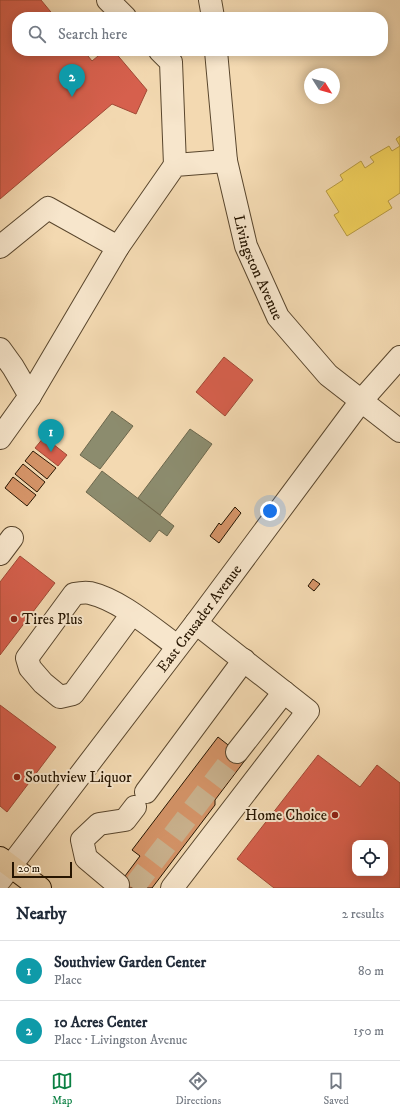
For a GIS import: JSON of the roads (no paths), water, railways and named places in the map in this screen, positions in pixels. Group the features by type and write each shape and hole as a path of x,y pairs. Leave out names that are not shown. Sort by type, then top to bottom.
{"main road":[{"path":"4,868 40,888"}],"street":[{"path":"108,0 120,12"},
{"path":"210,0 211,12"},
{"path":"0,438 30,396 118,247 175,165 171,62 165,56"},
{"name":"Livingston Avenue","path":"216,56 226,161 246,246 278,317 328,375 400,431"},
{"path":"175,165 226,161"},
{"path":"0,247 48,208 118,247"},
{"path":"0,349 13,367 30,396"},
{"name":"East Crusader Avenue","path":"4,868 196,623 361,401 400,357"},
{"path":"132,614 73,694 60,697 30,668 27,658 74,594 89,592 115,602 132,614 177,646"},
{"path":"172,888 308,711 196,623"},
{"path":"118,885 86,858 82,840 99,824 125,820 244,660"},
{"path":"237,752 284,692"}],"tunnel":[{"path":"133,888 237,752"}],"place":[{"name":"10 Acres Center","path":"72,97"},
{"name":"Southview Garden Center","path":"51,452"},
{"name":"Tires Plus","path":"14,619"},
{"name":"Southview Liquor","path":"17,777"},
{"name":"Home Choice","path":"335,815"}]}
